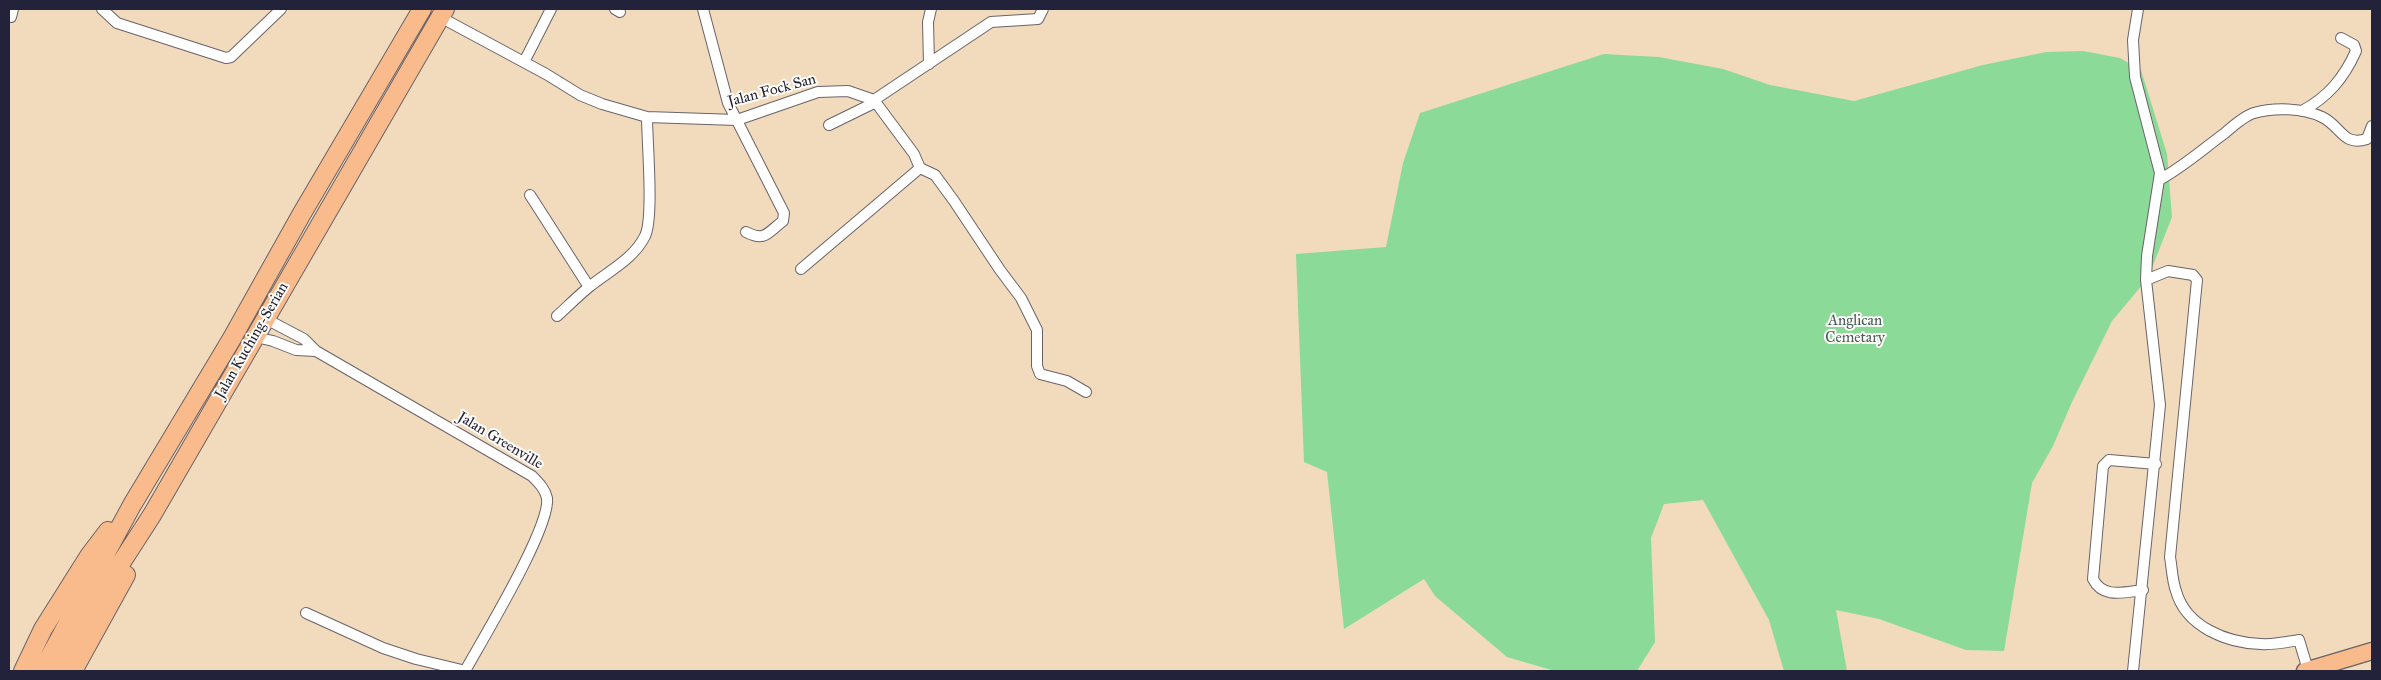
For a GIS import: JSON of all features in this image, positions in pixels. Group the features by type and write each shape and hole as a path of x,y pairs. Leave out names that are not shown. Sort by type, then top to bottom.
{"highway":[{"name":"Jalan Kuching-Serian","path":"42,671 132,505 231,340 305,207 422,9"},
{"name":"Jalan Kuching-Serian","path":"58,671 256,337 442,13"},
{"path":"23,671 42,629 89,556 132,505"},
{"path":"73,671 138,551 152,515"}],"main road":[{"path":"2306,671 2372,651"}],"street":[{"path":"102,9 117,22 226,58 231,57 281,9"},
{"path":"524,62 551,9"},
{"path":"703,9 728,103 785,217 764,237 758,238 746,232"},
{"path":"929,64 928,22 931,9"},
{"path":"829,125 875,101 991,22 1038,19 1043,9"},
{"path":"2134,671 2156,464 2160,390 2146,280 2146,256 2159,180 2156,153 2136,77 2133,40 2138,9"},
{"name":"Jalan Fock San","path":"442,13 587,98 647,117 737,120 818,92 848,91 875,101"},
{"path":"2302,111 2320,101 2333,89 2352,61 2356,52 2354,45 2341,38"},
{"path":"875,101 914,154 920,168 935,175 1021,298 1037,330 1037,366 1040,374 1067,381 1086,392"},
{"path":"2159,180 2176,171 2252,114 2271,110 2302,111 2322,117 2349,140 2358,142 2367,139 2372,126"},
{"path":"557,316 637,248 648,230 650,204 647,117"},
{"path":"801,268 920,168"},
{"path":"530,195 589,287"},
{"path":"2146,280 2168,271 2193,275 2197,280 2170,557 2178,598 2198,623 2231,640 2262,644 2299,640 2306,671"},
{"name":"Jalan Greenville","path":"266,319 304,339 316,351 532,476 542,485 547,499 543,520 526,560 466,671"},
{"name":"Jalan Greenville","path":"256,337 296,350 316,351"},
{"path":"2143,590 2106,593 2097,588 2093,579 2103,466 2109,460 2156,464"},
{"path":"306,613 383,648 416,659 466,671"}],"green space":[{"name":"Anglican Cemetary","path":"2083,51 2120,58 2141,70 2167,154 2172,217 2148,278 2112,321 2072,402 2053,446 2032,483 2004,651 1966,650 1879,619 1836,610 1847,671 1784,671 1769,620 1703,500 1664,504 1651,538 1655,642 1637,671 1555,671 1507,657 1435,596 1424,579 1344,629 1327,472 1304,462 1296,254 1386,247 1403,163 1420,113 1604,54 1659,57 1723,69 1770,85 1854,101 1983,65 2046,52"}]}
